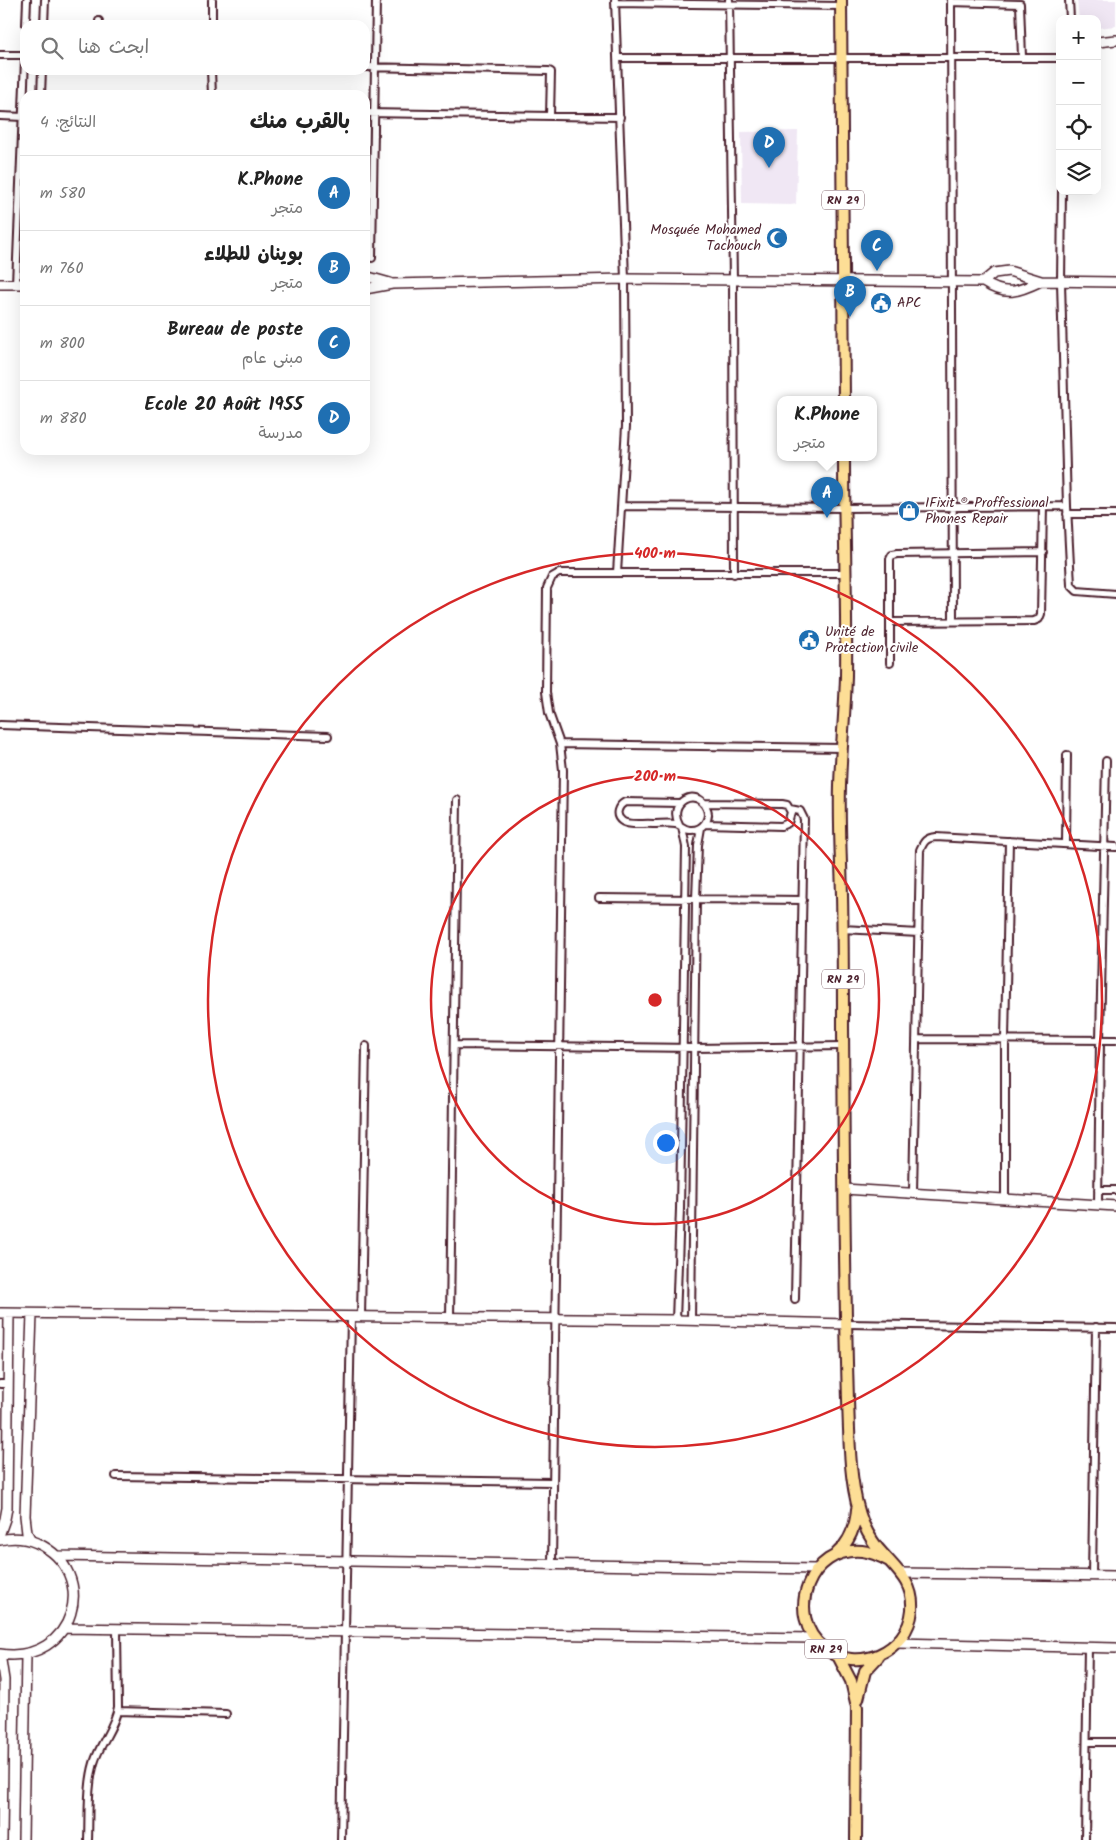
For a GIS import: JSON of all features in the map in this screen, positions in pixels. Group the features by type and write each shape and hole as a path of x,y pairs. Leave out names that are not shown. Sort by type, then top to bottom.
{"main road":[{"name":"RN 29","path":"841,3 844,396"},
{"path":"1101,42 1116,40"},
{"path":"983,282 994,273 1009,271 1041,281 1116,282"},
{"path":"370,277 392,284"},
{"path":"370,288 392,284 625,278 983,282 995,290 1011,292 1041,281"},
{"path":"0,284 20,284"},
{"name":"RN 29","path":"844,461 846,676 840,788 844,1189 850,1445 857,1512 852,1533 839,1551 817,1569 805,1591 803,1603 806,1622 814,1638 825,1649 838,1656 852,1660 880,1655"},
{"path":"844,1189 1116,1206"},
{"path":"0,1533 7,1508 4,1314 676,1320 847,1324"},
{"path":"31,1540 27,1533 25,1516 32,1314"},
{"name":"RN 29","path":"856,1840 857,1707 865,1672 880,1655 897,1643 907,1627 912,1608 909,1590 901,1573 868,1534 857,1501"},
{"path":"0,1540 19,1538 31,1540 58,1556 72,1584 73,1599 71,1614 64,1628 48,1645 26,1655 0,1654 4,1680 2,1840"},
{"name":"RN 29","path":"831,1558 846,1552 861,1551 876,1554 889,1561"},
{"path":"58,1556 817,1569"},
{"path":"901,1573 1116,1576"},
{"path":"64,1628 814,1638"},
{"path":"897,1643 1116,1648"},
{"path":"23,1840 26,1655"},
{"name":"RN 29","path":"838,1656 851,1681 857,1707"}],"street":[{"path":"26,0 26,20"},
{"path":"44,20 45,0"},
{"path":"212,0 212,20"},
{"path":"372,258 376,0"},
{"path":"1069,0 1070,15"},
{"path":"617,573 626,426 625,278 615,1 841,3"},
{"path":"953,620 951,1 1020,4 1022,57"},
{"path":"729,2 733,280 734,574"},
{"path":"0,55 20,55"},
{"path":"617,58 1056,58"},
{"path":"370,67 549,71 551,72 550,116"},
{"path":"24,75 24,90"},
{"path":"42,75 42,90"},
{"path":"212,75 212,90"},
{"path":"373,113 620,117"},
{"path":"0,116 20,117"},
{"path":"1062,195 1061,282 1067,514 1072,585 1077,591 1116,594"},
{"path":"621,506 844,508 1067,506"},
{"path":"891,622 953,620 1034,621 1039,619 1041,614 1043,506"},
{"path":"1067,514 1116,514"},
{"path":"890,663 890,558 892,555 953,552 1043,552"},
{"path":"552,1564 563,770 560,744 549,713 546,692 548,584 552,577 559,573 844,574"},
{"path":"0,725 328,736"},
{"path":"560,744 842,748"},
{"path":"1066,844 1067,755"},
{"path":"1098,1205 1106,761"},
{"path":"691,1321 696,899 698,844 703,826 708,813 704,803 699,799 688,798 679,803 625,802 619,807 618,812 619,817 626,823 680,826 691,830 703,826 781,826 788,823 790,809"},
{"path":"450,1318 457,800"},
{"path":"676,1320 680,1209 686,847 675,814 679,803"},
{"path":"704,803 782,804 790,809 800,811 804,819 795,1299"},
{"path":"913,1192 920,850 927,838 1116,847"},
{"path":"1005,1199 1005,1039 1009,841"},
{"path":"599,898 803,900"},
{"path":"842,929 918,933"},
{"path":"916,1039 1116,1040"},
{"path":"454,1045 682,1048 843,1046"},
{"path":"361,1317 366,1046"},
{"path":"1098,1190 1116,1190"},
{"path":"680,1209 693,1209"},
{"path":"341,1840 351,1317"},
{"path":"847,1324 1116,1328"},
{"path":"1092,1576 1096,1327"},
{"path":"116,1476 552,1482"},
{"path":"88,1840 91,1775 98,1752 113,1726 118,1711 116,1629"},
{"path":"1085,1840 1088,1648"},
{"path":"118,1711 226,1714"},
{"path":"1087,1742 1116,1742"}],"shaded area":[{"path":"1077,0 1116,0 1116,26 1101,28 1101,15 1079,15"},
{"path":"798,131 796,204 742,204 741,132"}],"place":[{"name":"Ecole 20 Août 1955","path":"769,168"},
{"name":"Mosquée Mohamed Tachouch","path":"777,238"},
{"name":"Bureau de poste","path":"877,271"},
{"name":"APC","path":"881,303"},
{"name":"بوينان للطلاء","path":"850,317"},
{"name":"IFixit ® Proffessional Phones Repair","path":"909,511"},
{"name":"K.Phone","path":"827,518"},
{"name":"Unité de Protection civile","path":"809,640"}]}
